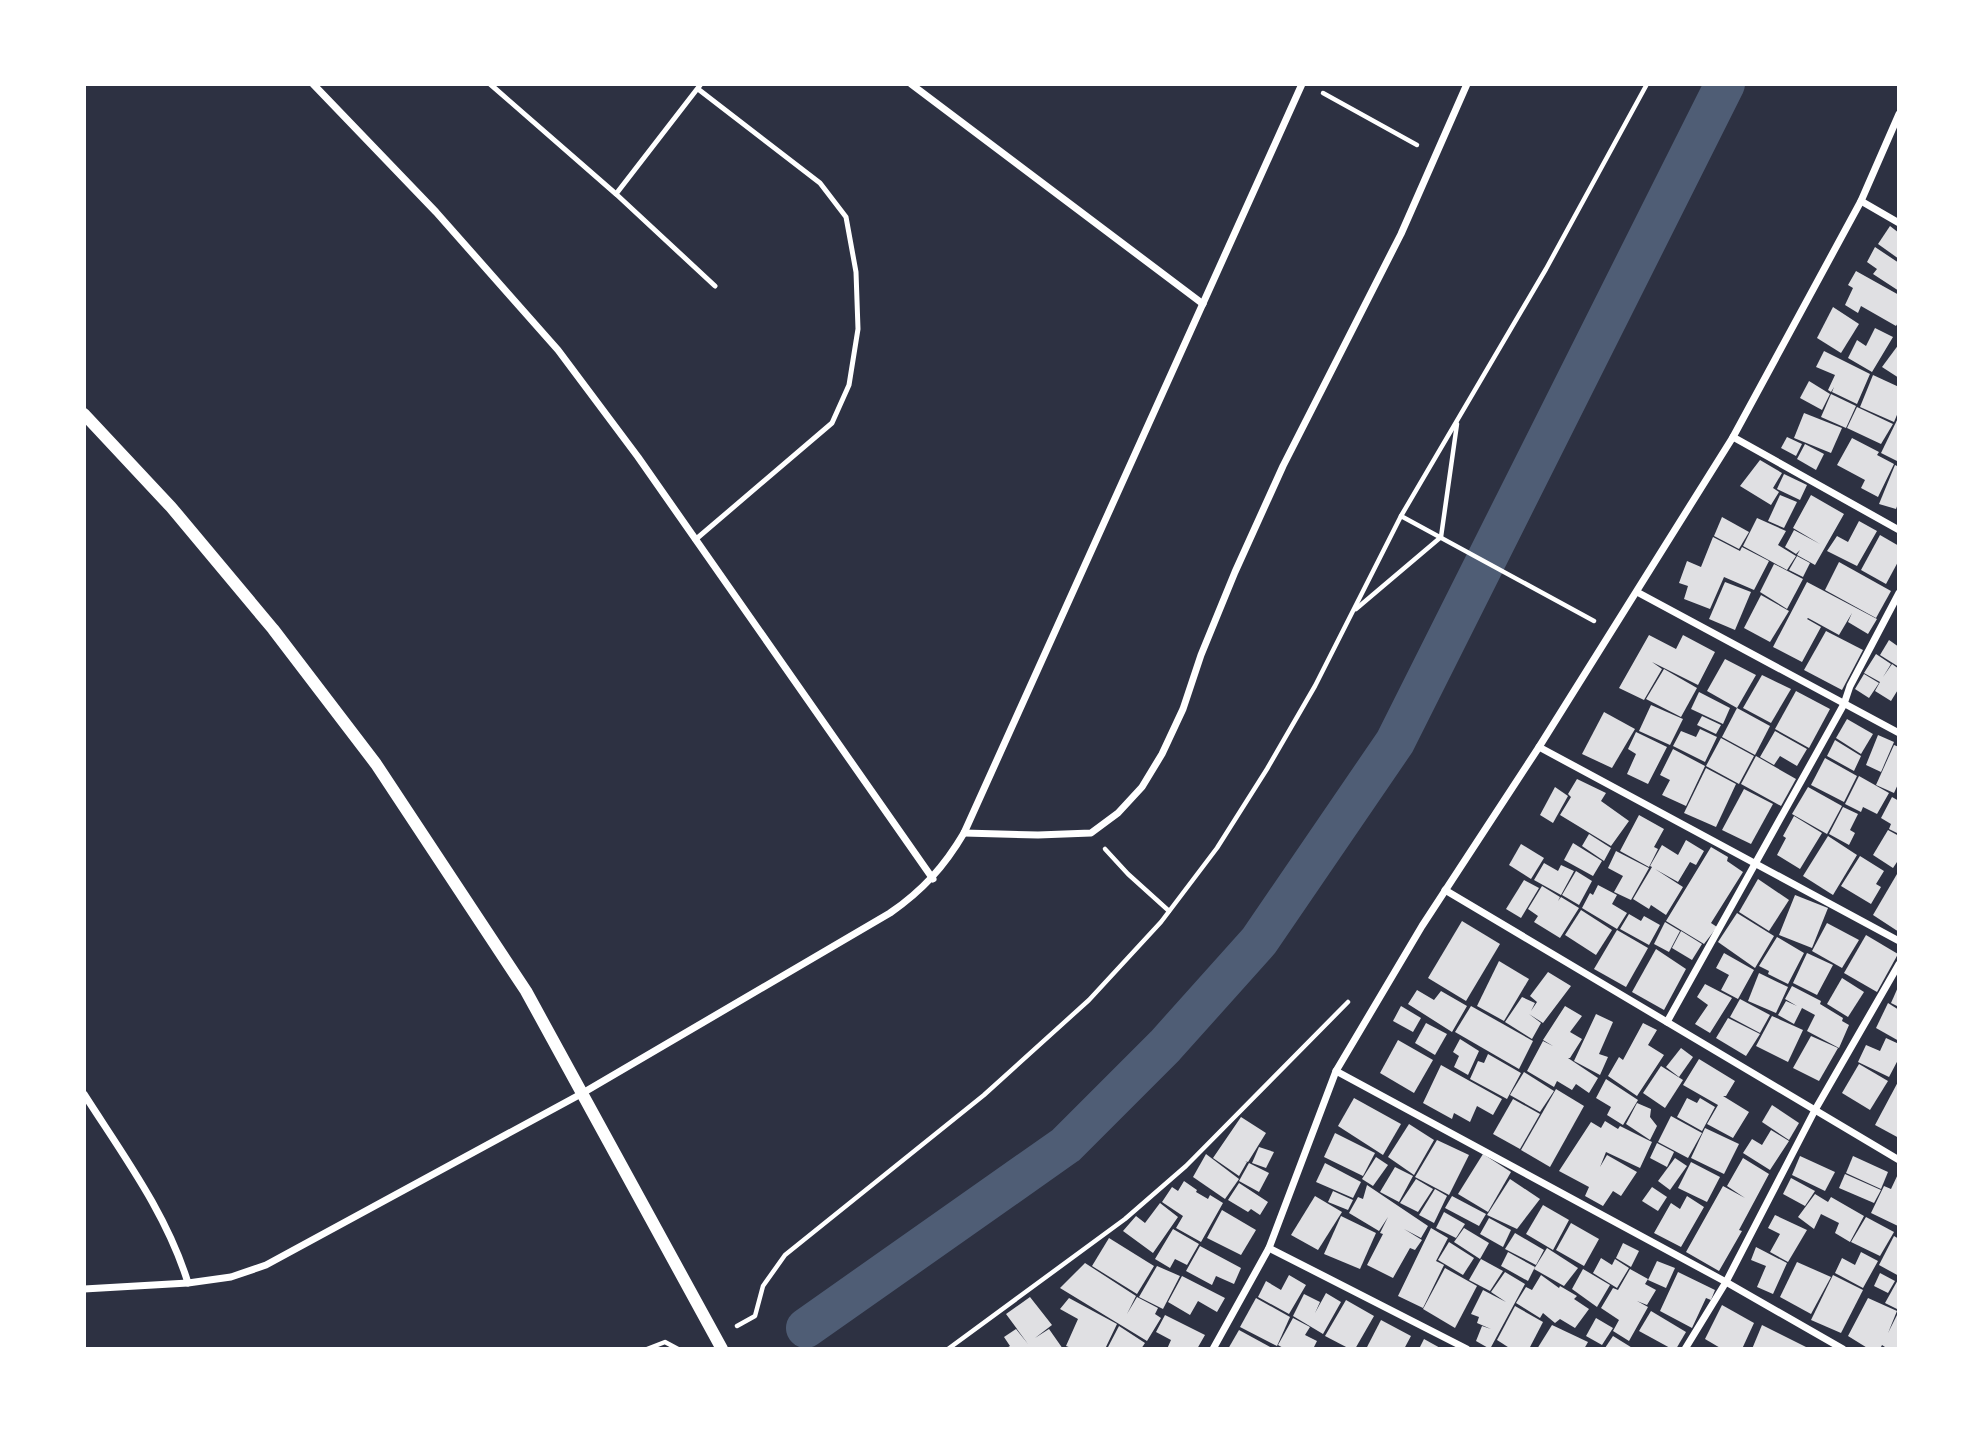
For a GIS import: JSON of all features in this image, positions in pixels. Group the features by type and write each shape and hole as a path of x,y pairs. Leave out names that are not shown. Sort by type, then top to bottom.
{"street":[{"path":"313,84 436,212 558,350 638,457 933,879"},
{"path":"911,84 1203,304"},
{"path":"84,1289 188,1283 231,1277 266,1265 581,1094 890,913 933,879 964,834 1302,84"},
{"path":"964,834 1091,833 1118,813 1134,796 1163,754 1235,572 1283,466 1401,234 1466,84"},
{"path":"1213,1349 1269,1248 1336,1071 1445,890 1539,747 1733,437 1861,201 1899,114"},
{"path":"1861,201 1899,223"},
{"path":"84,414 179,517 273,629 376,764 526,991 719,1343"},
{"path":"1733,437 1899,530"},
{"path":"1637,592 1899,733"},
{"path":"1667,1022 1844,704 1850,686 1899,593"},
{"path":"1539,747 1899,941"},
{"path":"1445,890 1899,1160"},
{"path":"1685,1349 1726,1282 1815,1110 1899,964"},
{"path":"1336,1071 1726,1282 1843,1349"},
{"path":"84,1094 165,1223 188,1283"},
{"path":"1269,1248 1467,1349"}],"lane":[{"path":"490,84 616,194 715,286"},
{"path":"616,194 700,86 820,183 846,217 856,272 858,329 849,385 832,423 695,540"}],"path":[{"path":"719,1343 755,1316 763,1286 785,1255 994,1087 1089,1000 1170,911 1217,848 1315,686 1401,516 1546,269 1647,84"},
{"path":"1319,90 1437,156"},
{"path":"1352,612 1441,537 1458,419"},
{"path":"1401,516 1611,630"},
{"path":"1091,833 1128,874 1170,911"},
{"path":"948,1349 1125,1219 1186,1166 1354,995"},
{"path":"647,1349 665,1342 678,1349"}],"building":[{"path":"1890,226 1899,233 1899,259 1878,244"},
{"path":"1875,247 1899,263 1899,291 1873,274 1877,269 1867,262"},
{"path":"1856,271 1899,295 1899,321 1896,326 1861,306 1858,313 1845,305 1853,288 1848,285"},
{"path":"1833,307 1859,324 1841,353 1817,338"},
{"path":"1875,328 1893,337 1872,372 1848,358 1857,340 1866,346"},
{"path":"1899,344 1899,378 1882,367"},
{"path":"1824,351 1870,374 1857,404 1832,392 1834,387 1831,392 1828,390 1835,375 1816,367"},
{"path":"1873,375 1899,387 1899,410 1894,422 1860,407"},
{"path":"1809,381 1830,394 1822,410 1800,398"},
{"path":"1831,394 1856,406 1846,428 1821,417"},
{"path":"1857,407 1893,424 1881,444 1847,428"},
{"path":"1804,413 1842,428 1831,453 1794,438"},
{"path":"1899,416 1899,462 1881,453"},
{"path":"1787,437 1802,444 1796,456 1781,448"},
{"path":"1852,438 1879,452 1877,455 1894,464 1878,497 1861,488 1865,480 1837,465"},
{"path":"1805,444 1824,454 1816,470 1797,459"},
{"path":"1760,460 1782,473 1773,488 1779,492 1771,505 1740,486"},
{"path":"1895,465 1899,467 1899,501 1896,509 1879,504"},
{"path":"1784,474 1807,485 1800,500 1777,489"},
{"path":"1780,495 1797,502 1784,528 1768,521"},
{"path":"1811,495 1844,514 1815,565 1797,555 1800,550 1796,554 1785,547 1794,530 1820,544 1793,528"},
{"path":"1722,517 1749,532 1739,549 1714,536"},
{"path":"1757,518 1786,531 1778,545 1796,556 1787,570 1743,546"},
{"path":"1859,521 1877,531 1857,566 1827,551 1837,536 1848,542"},
{"path":"1880,535 1899,546 1899,560 1886,584 1861,570"},
{"path":"1713,537 1740,551 1742,547 1769,561 1754,590 1724,577 1710,609 1684,599 1688,586 1679,583 1687,561 1701,567"},
{"path":"1797,556 1810,563 1803,577 1789,570"},
{"path":"1839,562 1891,591 1876,618 1825,590"},
{"path":"1774,564 1803,579 1787,609 1760,592"},
{"path":"1725,582 1751,592 1735,630 1709,619"},
{"path":"1807,582 1877,619 1868,634 1848,622 1852,613 1839,635 1808,618 1821,627 1802,662 1773,647"},
{"path":"1761,595 1789,611 1770,642 1744,628"},
{"path":"1826,631 1863,650 1842,690 1804,670"},
{"path":"1649,635 1676,649 1683,635 1715,652 1698,685 1652,662 1662,669 1644,700 1619,688"},
{"path":"1889,640 1899,647 1899,667 1880,655"},
{"path":"1876,654 1891,664 1883,677 1892,664 1899,669 1899,688 1891,701 1875,691 1880,682 1864,673"},
{"path":"1725,659 1756,675 1737,708 1707,691"},
{"path":"1664,669 1697,688 1681,717 1646,699"},
{"path":"1864,674 1879,683 1869,698 1855,689"},
{"path":"1762,675 1791,689 1771,723 1743,708"},
{"path":"1796,691 1830,709 1809,748 1775,729"},
{"path":"1699,692 1730,708 1723,724 1691,709"},
{"path":"1651,705 1683,719 1670,745 1639,731"},
{"path":"1737,708 1770,726 1755,755 1722,737"},
{"path":"1604,712 1635,729 1612,768 1582,754"},
{"path":"1702,716 1721,725 1716,734 1697,725"},
{"path":"1847,719 1873,734 1861,754 1836,738"},
{"path":"1700,729 1717,737 1705,762 1673,746 1681,731 1696,737"},
{"path":"1775,731 1807,749 1797,766 1780,756 1774,765 1760,757"},
{"path":"1636,732 1667,747 1648,784 1627,774 1636,754 1628,749"},
{"path":"1878,735 1894,742 1881,772 1866,765"},
{"path":"1721,738 1754,756 1739,784 1706,766"},
{"path":"1835,740 1861,756 1854,771 1827,756"},
{"path":"1894,745 1899,747 1899,782 1894,793 1876,785"},
{"path":"1673,749 1705,766 1686,806 1662,795 1670,780 1660,775"},
{"path":"1756,756 1796,779 1781,806 1741,784"},
{"path":"1825,758 1857,776 1844,802 1811,785"},
{"path":"1706,768 1736,784 1716,827 1684,813"},
{"path":"1859,776 1889,793 1877,814 1863,807 1861,812 1845,804"},
{"path":"1577,779 1606,793 1601,801 1629,821 1611,846 1560,815 1571,797 1568,794"},
{"path":"1555,787 1568,796 1553,823 1540,815"},
{"path":"1808,787 1842,806 1827,834 1792,814"},
{"path":"1744,789 1773,804 1751,844 1722,830"},
{"path":"1892,797 1899,801 1899,834 1889,829 1891,824 1881,818"},
{"path":"1843,807 1858,814 1850,830 1855,833 1849,845 1829,834"},
{"path":"1639,815 1664,829 1654,847 1658,849 1649,867 1620,851"},
{"path":"1794,816 1822,833 1800,869 1777,855"},
{"path":"1888,830 1899,836 1899,859 1893,868 1873,855"},
{"path":"1589,834 1611,848 1604,861 1582,846"},
{"path":"1828,836 1857,855 1833,895 1803,876"},
{"path":"1686,840 1704,851 1696,865 1690,862 1678,882 1655,869 1683,887 1666,915 1651,905 1649,909 1633,899 1662,845 1678,855"},
{"path":"1573,843 1602,861 1593,876 1564,860"},
{"path":"1521,844 1544,858 1531,879 1509,865"},
{"path":"1711,847 1728,857 1727,861 1743,872 1711,923 1717,927 1704,944 1666,921"},
{"path":"1616,851 1649,868 1631,900 1614,892 1623,876 1608,868"},
{"path":"1860,856 1884,871 1876,884 1881,887 1871,904 1841,886"},
{"path":"1544,863 1558,871 1561,865 1574,871 1561,895 1534,880"},
{"path":"1576,871 1592,881 1579,905 1562,895"},
{"path":"1897,874 1899,876 1899,932 1873,915"},
{"path":"1758,879 1789,900 1769,931 1739,912"},
{"path":"1524,880 1539,888 1521,918 1506,909"},
{"path":"1598,885 1617,895 1612,904 1627,913 1617,929 1582,908"},
{"path":"1542,886 1560,897 1558,901 1561,897 1579,908 1560,938 1534,922 1538,916 1528,909"},
{"path":"1795,895 1828,908 1812,948 1779,935"},
{"path":"1581,910 1612,930 1596,955 1565,935"},
{"path":"1737,913 1774,936 1755,968 1718,942"},
{"path":"1629,914 1641,921 1644,916 1660,925 1649,945 1620,929"},
{"path":"1462,921 1500,944 1466,1001 1428,978"},
{"path":"1665,922 1680,931 1669,952 1654,944"},
{"path":"1827,923 1859,940 1842,968 1812,951"},
{"path":"1617,930 1648,948 1626,987 1594,969"},
{"path":"1681,931 1702,944 1692,960 1672,948"},
{"path":"1866,935 1898,954 1877,992 1844,973"},
{"path":"1777,937 1804,953 1788,984 1759,966"},
{"path":"1656,949 1686,969 1664,1010 1632,992"},
{"path":"1724,953 1754,970 1738,999 1721,990 1729,975 1716,968"},
{"path":"1807,953 1833,965 1817,995 1793,983"},
{"path":"1499,961 1529,979 1504,1021 1477,1006"},
{"path":"1548,972 1571,986 1543,1023 1529,1014 1541,1023 1532,1039 1505,1022 1522,997 1535,1003 1531,1011 1537,1002 1530,996"},
{"path":"1759,973 1788,987 1776,1013 1748,1001"},
{"path":"1842,978 1864,992 1848,1017 1827,1004"},
{"path":"1705,984 1732,998 1710,1033 1695,1024 1708,1005 1697,997"},
{"path":"1899,985 1899,1007 1891,1003"},
{"path":"1792,986 1821,1001 1820,1004 1843,1018 1842,1021 1849,1025 1839,1048 1807,1031 1815,1015 1802,1008 1794,1024 1778,1015 1786,1001 1797,1006 1785,999"},
{"path":"1417,990 1434,1000 1441,991 1467,1006 1452,1032 1408,1004"},
{"path":"1740,999 1770,1015 1760,1033 1730,1017"},
{"path":"1888,1003 1899,1010 1899,1041 1876,1028"},
{"path":"1401,1006 1421,1018 1413,1032 1393,1021"},
{"path":"1471,1006 1533,1041 1519,1069 1455,1032"},
{"path":"1565,1006 1582,1016 1570,1032 1582,1039 1568,1058 1598,1078 1589,1093 1576,1084 1572,1090 1557,1081 1554,1087 1527,1071 1543,1041 1553,1046 1543,1040"},
{"path":"1596,1014 1613,1022 1599,1054 1608,1057 1600,1075 1574,1061"},
{"path":"1772,1016 1803,1030 1788,1062 1756,1046"},
{"path":"1728,1018 1760,1034 1746,1056 1716,1038"},
{"path":"1426,1023 1447,1034 1435,1055 1415,1043"},
{"path":"1643,1023 1657,1030 1648,1045 1664,1055 1637,1096 1608,1076 1619,1057 1623,1060"},
{"path":"1811,1036 1838,1048 1819,1081 1793,1068"},
{"path":"1886,1038 1899,1044 1899,1058 1889,1077 1858,1062 1866,1045 1880,1051"},
{"path":"1460,1039 1479,1051 1468,1075 1454,1067 1459,1056 1453,1052"},
{"path":"1398,1040 1433,1060 1414,1093 1380,1073"},
{"path":"1681,1048 1693,1057 1679,1077 1666,1067"},
{"path":"1488,1054 1521,1073 1507,1099 1470,1079 1478,1061 1484,1063"},
{"path":"1699,1059 1735,1081 1726,1096 1723,1096 1749,1112 1733,1138 1707,1124 1718,1105 1683,1085"},
{"path":"1859,1064 1888,1081 1870,1110 1842,1093"},
{"path":"1441,1065 1502,1099 1493,1115 1477,1106 1470,1122 1454,1113 1452,1119 1423,1103"},
{"path":"1661,1066 1683,1080 1665,1108 1643,1093"},
{"path":"1524,1072 1554,1091 1540,1112 1510,1095"},
{"path":"1606,1079 1638,1100 1623,1125 1607,1115 1611,1107 1596,1098"},
{"path":"1899,1080 1899,1138 1875,1125"},
{"path":"1556,1089 1584,1106 1550,1167 1521,1150"},
{"path":"1354,1098 1401,1124 1383,1155 1338,1126"},
{"path":"1687,1098 1697,1103 1700,1098 1715,1107 1702,1131 1677,1117"},
{"path":"1513,1099 1540,1114 1520,1149 1493,1134"},
{"path":"1637,1103 1651,1109 1650,1117 1657,1126 1650,1140 1626,1124"},
{"path":"1772,1105 1799,1123 1789,1140 1762,1122"},
{"path":"1671,1116 1702,1133 1688,1158 1658,1142"},
{"path":"1241,1117 1266,1133 1248,1162 1245,1161 1247,1162 1239,1176 1213,1158"},
{"path":"1605,1121 1652,1142 1640,1168 1606,1152 1600,1167 1607,1155 1637,1172 1621,1196 1613,1191 1603,1206 1585,1196 1589,1187 1559,1171 1591,1122 1601,1128"},
{"path":"1409,1124 1434,1140 1414,1175 1388,1157"},
{"path":"1705,1128 1739,1144 1724,1174 1691,1158"},
{"path":"1771,1130 1789,1141 1770,1170 1743,1153 1752,1139 1762,1145"},
{"path":"1335,1133 1375,1153 1363,1176 1324,1157"},
{"path":"1437,1140 1469,1155 1449,1195 1415,1177"},
{"path":"1657,1143 1674,1152 1667,1167 1650,1158"},
{"path":"1259,1147 1274,1152 1266,1168 1252,1163"},
{"path":"1206,1154 1239,1179 1225,1199 1193,1177"},
{"path":"1483,1154 1511,1172 1488,1212 1458,1194"},
{"path":"1800,1156 1835,1172 1825,1191 1792,1175"},
{"path":"1853,1156 1888,1172 1881,1189 1846,1173"},
{"path":"1376,1157 1388,1165 1373,1186 1362,1179"},
{"path":"1675,1158 1687,1166 1670,1190 1658,1181"},
{"path":"1743,1158 1769,1174 1739,1230 1742,1231 1719,1271 1686,1252 1723,1186 1745,1198 1727,1186"},
{"path":"1691,1162 1720,1177 1707,1202 1678,1188"},
{"path":"1249,1163 1269,1173 1259,1192 1239,1181"},
{"path":"1325,1163 1361,1182 1353,1198 1316,1182"},
{"path":"1395,1167 1413,1176 1399,1202 1380,1192"},
{"path":"1899,1172 1898,1226 1871,1213 1884,1186 1891,1189"},
{"path":"1845,1174 1881,1190 1874,1203 1839,1188"},
{"path":"1791,1178 1815,1191 1805,1206 1783,1194"},
{"path":"1416,1179 1433,1189 1418,1212 1400,1203"},
{"path":"1510,1179 1540,1199 1517,1229 1487,1215"},
{"path":"1184,1181 1208,1199 1210,1195 1223,1203 1201,1242 1176,1228 1183,1216 1162,1202 1172,1187 1178,1191"},
{"path":"1239,1183 1268,1202 1260,1215 1251,1209 1248,1212 1228,1200"},
{"path":"1367,1185 1428,1226 1421,1238 1404,1229 1422,1240 1415,1250 1410,1248 1393,1278 1367,1265 1383,1234 1380,1233 1388,1217 1379,1231 1349,1213 1358,1197 1363,1199"},
{"path":"1652,1187 1667,1197 1658,1211 1642,1201"},
{"path":"1435,1189 1447,1196 1434,1223 1419,1215"},
{"path":"1333,1191 1353,1200 1348,1210 1328,1202"},
{"path":"1815,1194 1828,1202 1831,1197 1864,1216 1850,1242 1835,1233 1839,1223 1821,1214 1814,1229 1798,1217"},
{"path":"1315,1196 1342,1212 1318,1250 1291,1235"},
{"path":"1452,1196 1486,1214 1479,1226 1445,1208"},
{"path":"1687,1196 1704,1207 1681,1247 1654,1233 1671,1203 1680,1209"},
{"path":"1160,1203 1178,1217 1153,1253 1123,1231 1136,1216 1145,1223"},
{"path":"1543,1205 1569,1220 1553,1250 1526,1234"},
{"path":"1222,1210 1256,1230 1241,1255 1207,1238"},
{"path":"1444,1212 1465,1224 1456,1238 1436,1228"},
{"path":"1775,1215 1807,1230 1788,1262 1770,1252 1780,1234 1768,1228"},
{"path":"1341,1216 1376,1233 1360,1269 1324,1254"},
{"path":"1866,1217 1894,1232 1880,1256 1851,1242"},
{"path":"1489,1218 1511,1230 1503,1247 1480,1234"},
{"path":"1571,1223 1599,1239 1584,1266 1556,1250"},
{"path":"1431,1228 1448,1238 1436,1261 1444,1265 1423,1308 1398,1296"},
{"path":"1464,1228 1489,1243 1480,1259 1454,1242"},
{"path":"1173,1229 1199,1244 1187,1265 1175,1259 1170,1268 1155,1259"},
{"path":"1515,1233 1544,1250 1536,1265 1505,1249"},
{"path":"1894,1236 1899,1239 1899,1276 1879,1265"},
{"path":"1109,1238 1154,1266 1137,1294 1092,1266"},
{"path":"1449,1242 1474,1258 1463,1275 1438,1260"},
{"path":"1623,1243 1639,1251 1631,1267 1616,1258"},
{"path":"1200,1246 1241,1268 1234,1284 1216,1276 1212,1285 1186,1271"},
{"path":"1756,1247 1787,1263 1773,1294 1757,1287 1766,1266 1751,1260"},
{"path":"1547,1248 1578,1268 1564,1286 1534,1269"},
{"path":"1508,1252 1535,1267 1528,1281 1501,1266"},
{"path":"1861,1252 1878,1261 1863,1288 1835,1273 1842,1258 1855,1265"},
{"path":"1601,1258 1612,1265 1615,1259 1629,1268 1617,1288 1593,1273"},
{"path":"1481,1259 1503,1271 1490,1291 1469,1280"},
{"path":"1657,1261 1675,1268 1666,1288 1648,1280"},
{"path":"1797,1262 1831,1277 1811,1314 1780,1297"},
{"path":"1085,1263 1136,1296 1127,1314 1137,1297 1158,1308 1155,1314 1161,1318 1147,1341 1060,1288"},
{"path":"1157,1266 1180,1276 1163,1309 1139,1297"},
{"path":"1445,1268 1477,1286 1455,1328 1423,1309"},
{"path":"1583,1269 1610,1285 1597,1307 1572,1289"},
{"path":"1630,1269 1648,1279 1645,1284 1656,1290 1647,1305 1637,1301 1648,1307 1629,1341 1613,1331 1619,1320 1601,1308 1613,1288 1618,1290"},
{"path":"1505,1272 1525,1284 1490,1349 1476,1341 1482,1326 1491,1329 1477,1323 1479,1317 1471,1314 1483,1290 1506,1302 1491,1292"},
{"path":"1678,1272 1715,1290 1711,1300 1706,1298 1692,1328 1660,1311"},
{"path":"1880,1273 1895,1281 1888,1293 1874,1286"},
{"path":"1289,1275 1306,1285 1289,1314 1258,1297 1266,1281 1281,1290"},
{"path":"1541,1275 1559,1288 1560,1286 1577,1296 1574,1299 1589,1309 1575,1328 1560,1319 1555,1323 1543,1313 1540,1318 1516,1303 1526,1287 1532,1290"},
{"path":"1833,1275 1863,1290 1841,1333 1811,1320"},
{"path":"1182,1276 1225,1298 1217,1312 1198,1301 1190,1315 1168,1302"},
{"path":"1899,1278 1899,1310 1885,1303"},
{"path":"1326,1293 1341,1302 1323,1334 1293,1316 1304,1294 1320,1302 1315,1313"},
{"path":"1030,1297 1052,1325 1035,1338 1049,1329 1063,1349 1005,1349 1010,1346 1004,1337 1016,1329 1028,1344 1006,1314"},
{"path":"1069,1298 1117,1324 1105,1349 1074,1349 1066,1346 1078,1319 1060,1309"},
{"path":"1256,1298 1290,1317 1277,1346 1240,1327"},
{"path":"1868,1298 1897,1311 1888,1333 1899,1311 1899,1349 1888,1349 1882,1345 1880,1349 1869,1349 1848,1336"},
{"path":"1346,1300 1374,1316 1355,1349 1325,1336"},
{"path":"1722,1305 1754,1323 1742,1349 1722,1349 1705,1339"},
{"path":"1515,1306 1543,1322 1529,1349 1511,1349 1497,1340"},
{"path":"1651,1311 1686,1332 1676,1349 1639,1331"},
{"path":"1165,1315 1205,1335 1197,1349 1167,1349 1171,1340 1156,1332"},
{"path":"1293,1318 1310,1327 1305,1335 1317,1341 1313,1349 1285,1349 1278,1345"},
{"path":"1596,1318 1613,1328 1602,1345 1586,1336"},
{"path":"1381,1320 1411,1336 1404,1349 1366,1349"},
{"path":"1552,1325 1588,1342 1584,1349 1537,1349"},
{"path":"1762,1325 1810,1349 1752,1349"},
{"path":"1119,1326 1145,1343 1141,1349 1107,1349"},
{"path":"1239,1330 1274,1349 1228,1349"},
{"path":"1613,1336 1634,1349 1605,1348"},
{"path":"1424,1339 1442,1349 1419,1349"}],"waterway":[{"path":"806,1328 1066,1145 1165,1046 1259,941 1395,742 1725,84"}]}
